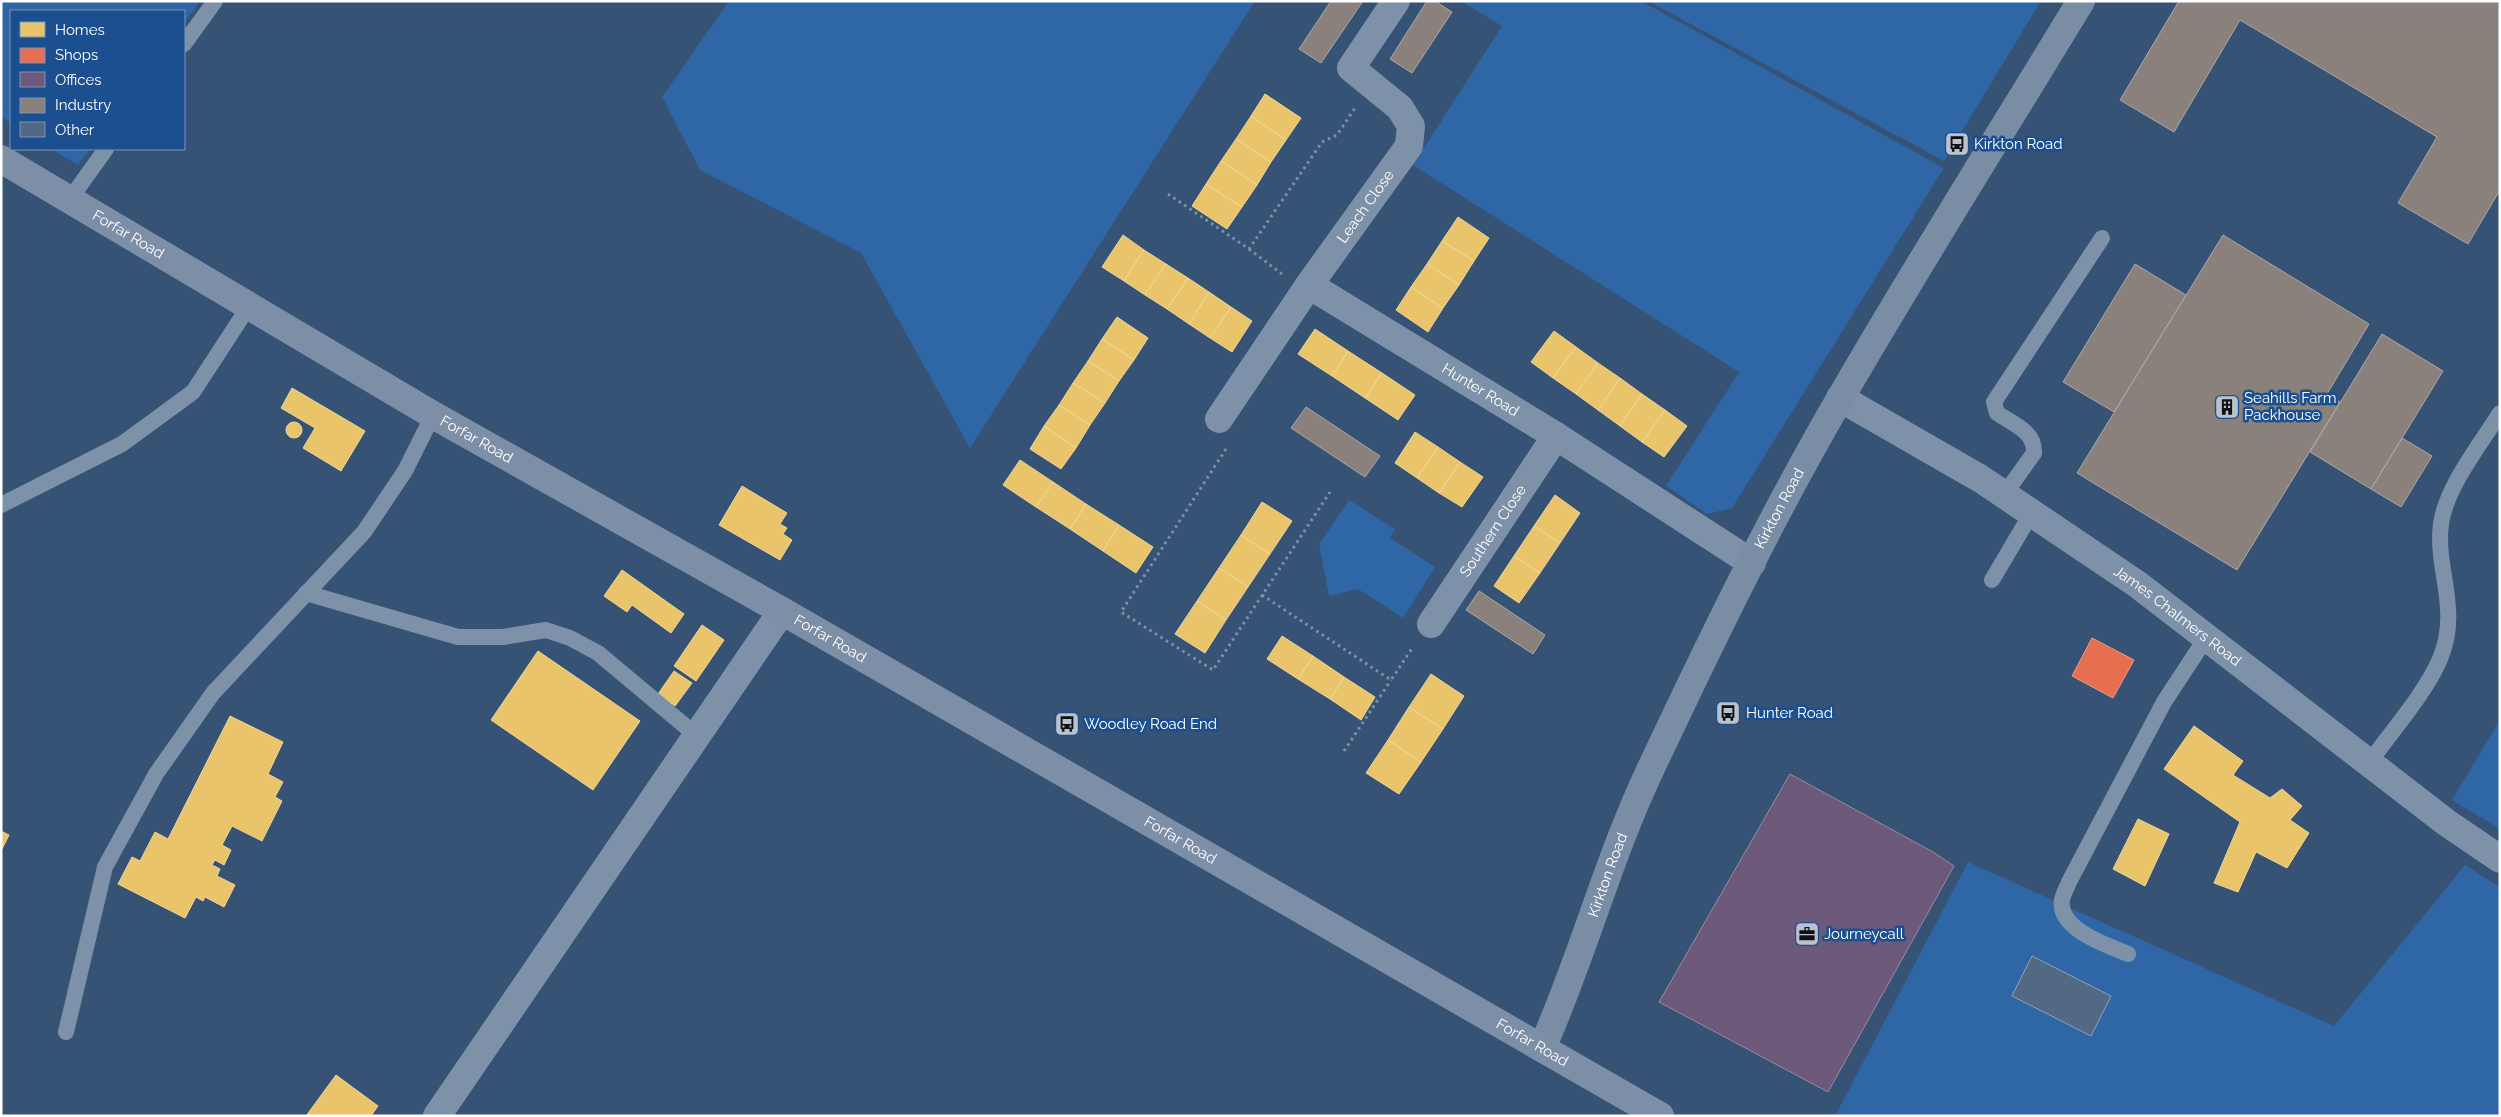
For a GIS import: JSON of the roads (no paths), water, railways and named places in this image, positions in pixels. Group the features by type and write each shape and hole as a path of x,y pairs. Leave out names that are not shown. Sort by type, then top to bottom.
{"main road":[{"name":"Forfar Road","path":"1,159 433,415 782,611 1660,1116"}],"street":[{"name":"Leach Close","path":"1218,419 1307,288 1409,146 1410,126 1400,108 1351,68 1396,1"},
{"name":"Kirkton Road","path":"1542,1048 1587,936 1613,860 1650,769 1752,563 1840,398 2081,1"},
{"name":"Hunter Road","path":"1307,288 1556,436 1752,563"},
{"name":"James Chalmers Road","path":"1840,398 1981,479 2137,584 2446,823 2500,859"},
{"name":"Southern Close","path":"1431,624 1556,436"},
{"path":"437,1116 782,611"}],"lane":[{"path":"185,43 215,1"},
{"path":"70,199 105,150"},
{"path":"2004,495 2034,453 2034,445 2031,436 1997,412 1994,402 2102,238"},
{"path":"1,505 122,444 193,392 249,306"},
{"path":"2369,763 2429,680 2440,658 2448,629 2449,603 2441,548 2441,524 2448,498 2500,413"},
{"path":"66,1032 105,867 156,774 213,693 364,532 405,471 433,415"},
{"path":"1992,580 2031,514"},
{"path":"306,594 458,637 503,637 546,630 570,638 598,653 697,736"},
{"path":"2128,954 2084,934 2073,926 2064,915 2062,901 2069,882 2164,702 2206,638"}],"place":[{"name":"Kirkton Road","path":"1957,144"},
{"name":"Seahills Farm Packhouse","path":"2227,407"},
{"name":"Hunter Road","path":"1728,713"},
{"name":"Woodley Road End","path":"1067,724"},
{"name":"Journeycall","path":"1807,934"}]}
